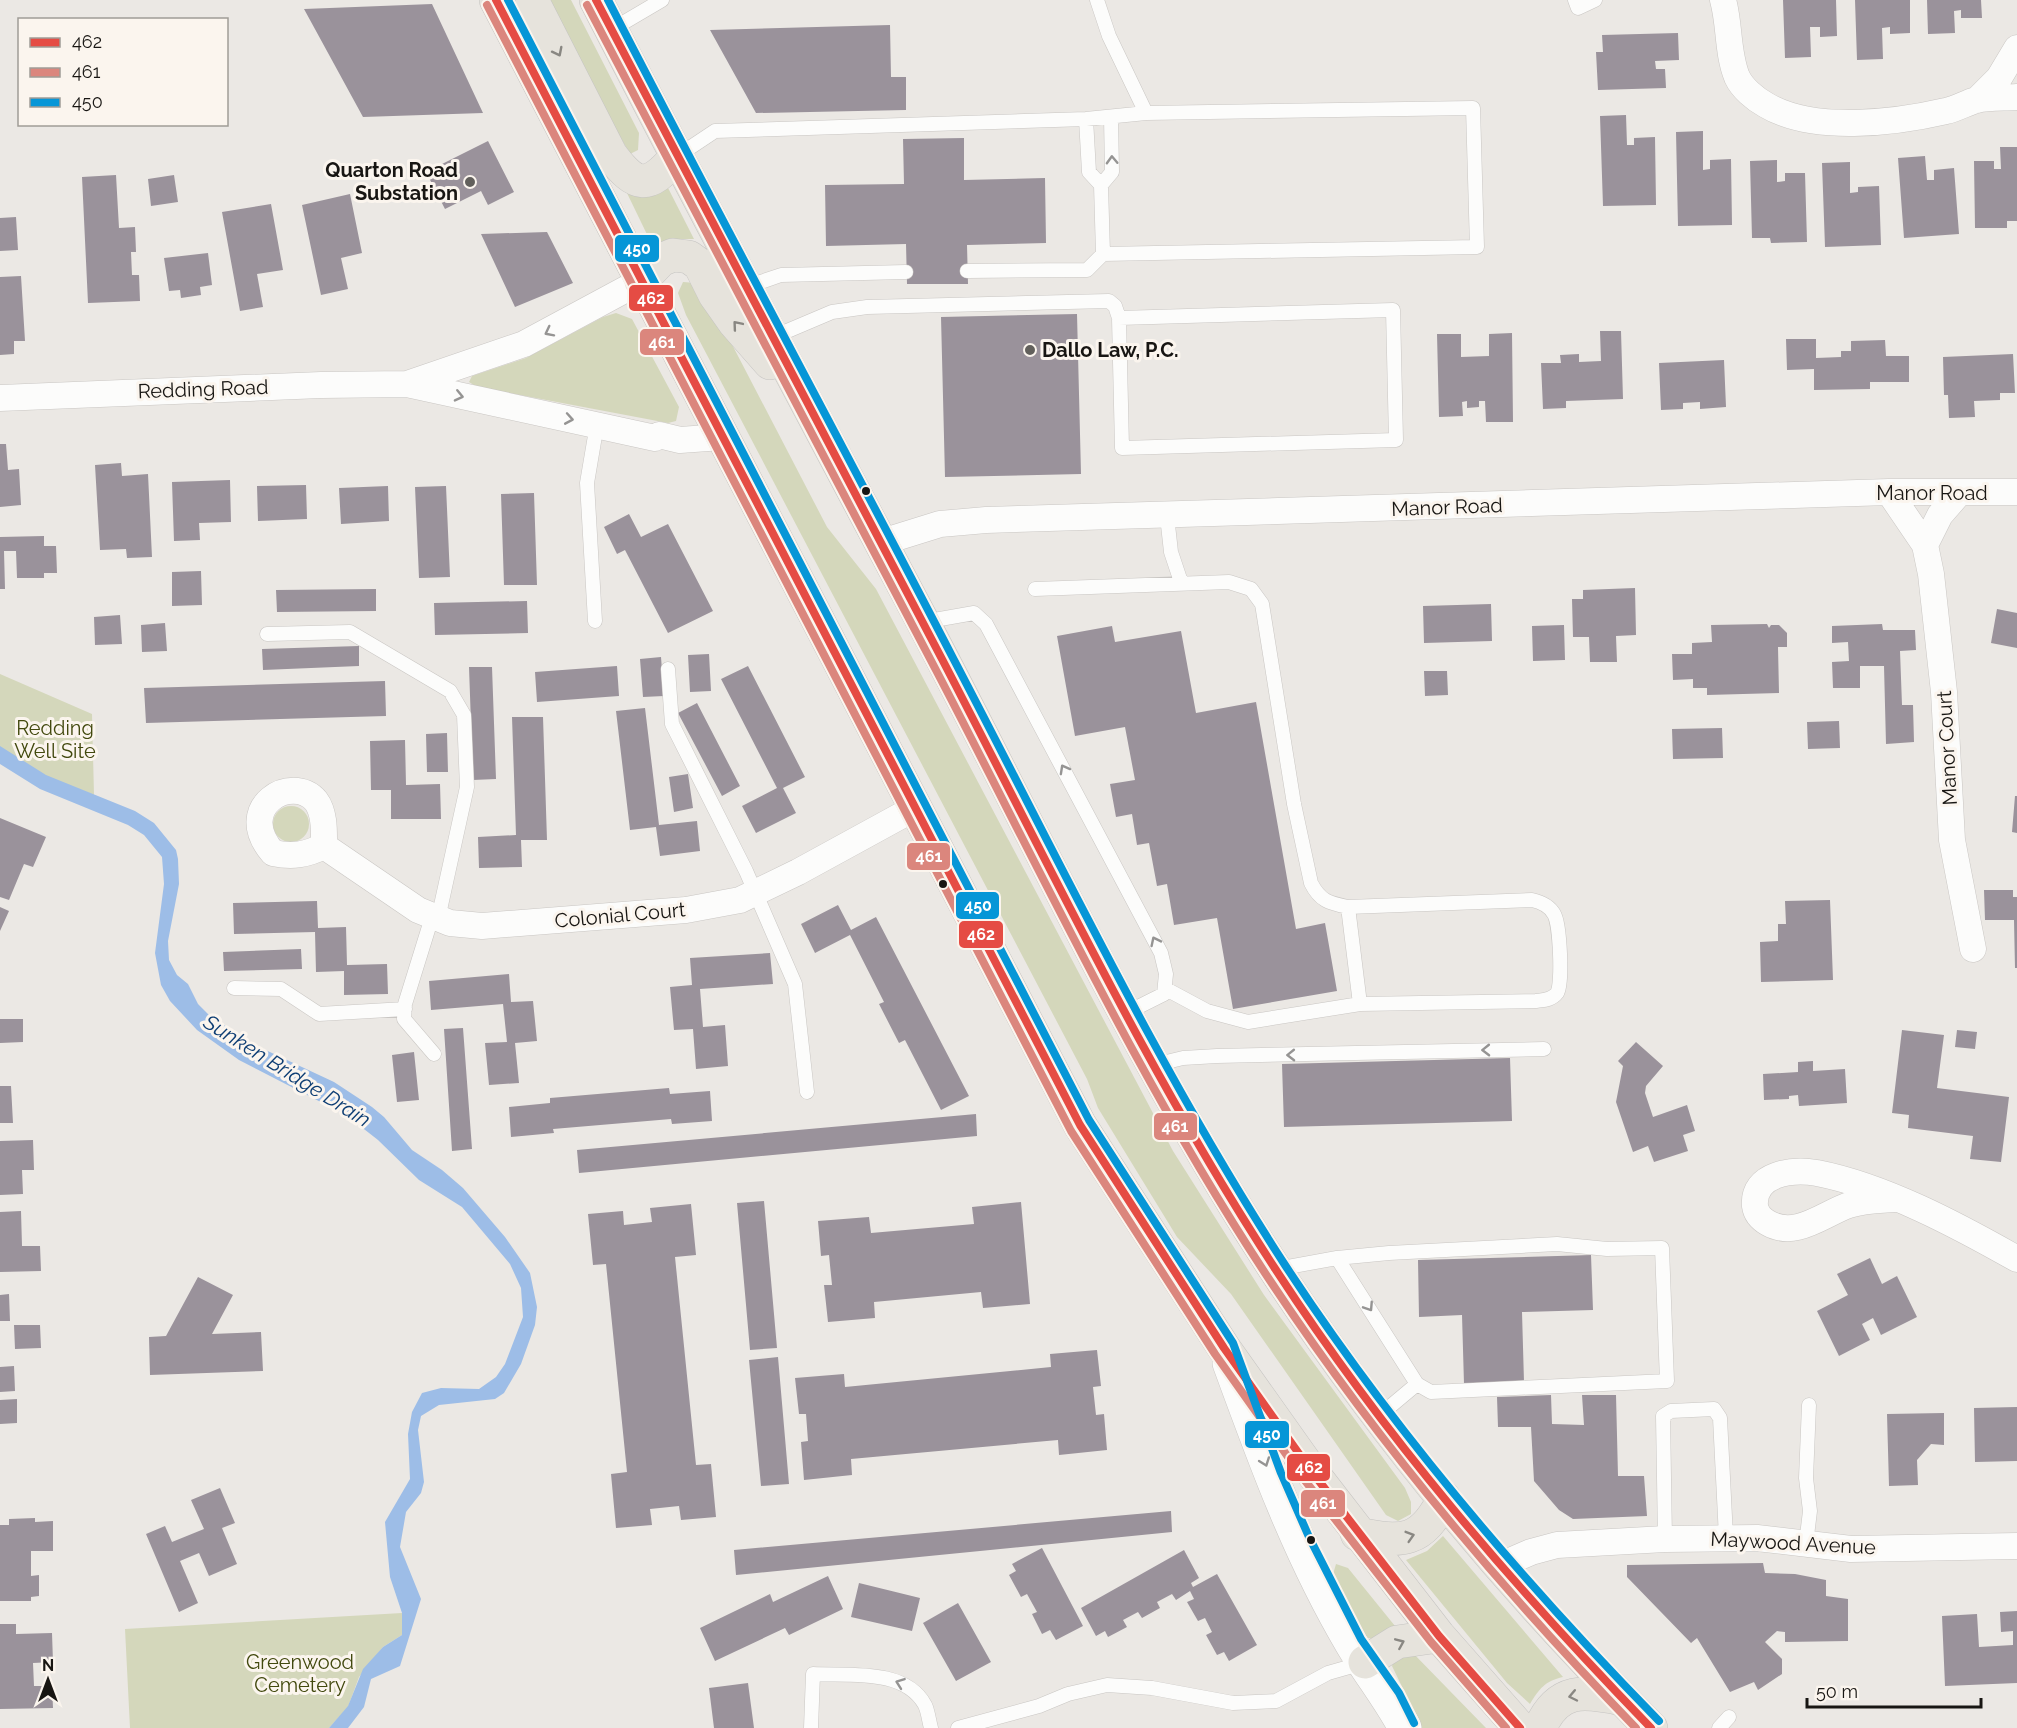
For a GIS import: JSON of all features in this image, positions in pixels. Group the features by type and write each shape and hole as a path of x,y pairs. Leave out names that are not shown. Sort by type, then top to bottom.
{"main road":[{"path":"496,0 1080,1125 1224,1347 1357,1534 1438,1636 1520,1728"},
{"path":"532,0 611,155 627,176 646,181 657,176 676,157"},
{"path":"596,0 744,288 923,622 1124,1014 1231,1200 1380,1415 1444,1498 1501,1565 1651,1728"},
{"path":"641,281 661,261 673,255 681,255 700,265 715,295 734,322 803,400"},
{"path":"1357,1534 1385,1539 1416,1535 1435,1516 1444,1498"},
{"path":"1365,1662 1397,1642 1438,1636"},
{"path":"1540,1728 1552,1707 1562,1698 1594,1693 1622,1699"}],"street":[{"path":"1724,0 1730,52 1737,79 1755,98 1775,111 1802,119 1835,123 1947,111 1977,100 2017,97"},
{"path":"1977,100 1999,78 2017,48"},
{"name":"Redding Road","path":"407,384 524,344 641,281"},
{"name":"Redding Road","path":"0,398 321,385 407,384 512,409 597,424 655,438 659,435 680,440 722,437"},
{"name":"Manor Road","path":"879,543 940,524 963,521 1889,492 2017,492"},
{"name":"Manor Court","path":"1889,492 1925,545 1931,574 1944,692 1952,840 1973,950"},
{"path":"1925,545 1940,515 1960,492"},
{"name":"Colonial Court","path":"324,846 402,900 435,918 482,926 714,906 756,893 915,808"},
{"path":"1894,1199 1941,1217 2017,1259"},
{"path":"1224,1347 1286,1510 1352,1644 1390,1699 1405,1728"},
{"name":"Maywood Avenue","path":"1501,1565 1531,1552 1557,1545 1665,1539 1757,1538 1851,1549 2017,1546"}],"lane":[{"path":"612,30 662,0"},
{"path":"1097,0 1109,36 1146,113"},
{"path":"1575,0 1578,8 1595,0"},
{"path":"676,157 715,131 1111,117 1146,113 1473,108 1477,247 1103,254 1086,270 967,271"},
{"path":"1101,185 1112,172 1111,117"},
{"path":"1086,118 1089,172 1101,185 1103,254"},
{"path":"744,288 780,275 906,272"},
{"path":"771,338 832,312 867,307 1109,301 1115,306 1119,318 1122,448 1396,440 1393,310 1119,318"},
{"path":"596,621 587,483 597,424"},
{"path":"1167,516 1171,552 1181,582"},
{"path":"1035,589 1181,582 1242,584 1259,597 1294,804 1311,883 1323,902 1348,907 1532,900 1543,902 1553,911 1557,919 1561,983 1557,993 1550,999 1360,1004 1248,1022 1207,1011 1166,988"},
{"path":"923,622 974,612 986,624 1161,953 1166,974 1166,988 1161,997 1124,1014"},
{"path":"267,634 350,632 450,692 464,715 467,787 435,918 405,1009 404,1020 434,1054"},
{"path":"668,669 672,724 756,893 795,984 807,1092"},
{"path":"1348,907 1360,1004"},
{"path":"234,988 281,988 320,1014 405,1009"},
{"path":"1152,1065 1183,1058 1217,1056 1544,1049"},
{"path":"1277,1269 1337,1258 1557,1244 1607,1249 1662,1248 1667,1381 1431,1392 1417,1384 1337,1258"},
{"path":"1380,1415 1417,1384"},
{"path":"1806,1544 1810,1511 1806,1478 1809,1405"},
{"path":"1665,1539 1663,1416 1671,1411 1714,1409 1720,1418 1726,1538"},
{"path":"958,1728 1039,1706 1068,1694 1107,1685 1152,1688 1233,1703 1276,1701 1328,1673 1365,1662"},
{"path":"812,1728 813,1674 883,1677 908,1685 926,1706 931,1728"},
{"path":"1719,1728 1729,1717"}],"green space":[{"path":"541,0 571,0 639,133 638,150 630,154"},
{"path":"665,182 694,239 672,239 656,253 626,191"},
{"path":"683,282 696,283 712,306 827,527 876,589 1173,1151 1264,1295 1405,1488 1411,1502 1411,1514 1398,1521 1386,1515 1231,1294 1177,1237 1098,1108 1087,1079 686,315 678,293"},
{"path":"616,313 632,319 679,407 676,421 668,423 477,387 469,382 472,376 526,358 603,317"},
{"name":"Redding Well Site","path":"0,674 92,714 94,795 43,775 0,751"},
{"path":"291,806 304,811 309,824 304,837 291,842 278,837 273,824 278,811"},
{"path":"1443,1536 1563,1677 1543,1686 1530,1704 1507,1683 1406,1560 1427,1551"},
{"path":"1336,1564 1348,1568 1395,1626 1375,1639 1362,1637 1332,1578"},
{"name":"Greenwood Cemetery","path":"402,1613 402,1635 383,1647 359,1677 348,1707 329,1728 130,1728 125,1629"},
{"path":"1410,1650 1486,1728 1422,1728 1392,1666 1396,1655"}],"water":[{"name":"Sunken Bridge Drain","path":"0,746 46,775 135,811 154,823 176,850 178,859 179,884 168,941 169,960 177,975 188,984 198,1004 210,1016 257,1046 334,1082 372,1107 384,1117 412,1150 442,1170 463,1188 505,1237 530,1273 537,1307 535,1325 521,1364 504,1393 495,1399 439,1405 421,1416 418,1430 424,1482 421,1493 406,1512 400,1547 421,1599 400,1666 371,1679 364,1707 348,1728 329,1728 348,1706 363,1669 383,1647 402,1635 402,1613 390,1577 385,1522 410,1479 408,1434 412,1412 422,1393 441,1388 479,1389 496,1377 505,1364 523,1317 521,1288 510,1264 462,1207 419,1180 378,1140 346,1115 239,1060 197,1030 170,1001 161,985 155,953 164,884 162,857 144,835 128,825 40,789 0,764"}],"building":[{"path":"1783,0 1836,0 1837,36 1820,37 1820,27 1810,27 1811,57 1785,58"},
{"path":"1855,0 1910,0 1910,33 1890,34 1890,27 1882,28 1883,59 1857,60"},
{"path":"1927,0 1981,0 1982,18 1961,18 1961,10 1954,11 1955,33 1928,34"},
{"path":"432,4 483,113 363,117 304,9"},
{"path":"890,25 891,77 906,77 906,110 756,113 710,30"},
{"path":"1678,33 1679,60 1655,61 1656,69 1665,69 1666,88 1598,90 1596,52 1603,52 1602,35"},
{"path":"1626,115 1627,145 1634,145 1634,138 1655,137 1656,205 1603,206 1600,116"},
{"path":"1703,131 1703,170 1710,169 1710,160 1731,159 1732,225 1678,226 1676,132"},
{"path":"964,138 964,180 1045,178 1046,243 967,245 968,284 907,284 906,244 826,246 825,185 904,184 903,139"},
{"name":"Quarton Road Substation","path":"488,141 514,192 488,205 481,191 445,209 426,172"},
{"path":"2000,147 2017,147 2017,221 2007,221 2007,228 1975,228 1974,161 1994,161 1994,169 2001,169"},
{"path":"1925,156 1927,180 1934,180 1934,170 1954,168 1959,234 1904,238 1898,158"},
{"path":"1777,160 1777,182 1785,181 1785,173 1805,173 1807,242 1771,243 1770,238 1752,238 1750,161"},
{"path":"1850,162 1850,193 1858,192 1858,187 1879,186 1881,245 1825,247 1822,163"},
{"path":"116,175 119,228 135,227 136,252 131,252 132,275 139,275 140,301 88,303 82,177"},
{"path":"174,175 178,202 151,206 148,179"},
{"path":"350,194 362,253 341,258 348,289 321,295 302,205"},
{"path":"271,204 283,270 257,274 263,307 240,311 222,212"},
{"path":"16,217 18,250 0,251 0,218"},
{"path":"547,232 573,283 515,307 481,234"},
{"path":"208,253 212,285 200,287 201,295 181,298 180,290 169,291 164,258"},
{"path":"21,276 25,341 14,341 14,354 0,355 0,277"},
{"path":"1077,314 1081,474 945,477 941,317"},
{"path":"1600,331 1621,331 1623,399 1566,401 1566,408 1543,409 1541,363 1561,363 1560,355 1579,354 1579,362 1601,361"},
{"path":"1512,333 1513,422 1486,422 1485,401 1479,401 1479,407 1467,408 1467,401 1462,402 1463,416 1439,417 1437,334 1461,334 1461,357 1489,356 1489,334"},
{"path":"1786,339 1816,339 1816,358 1841,357 1841,351 1851,351 1851,341 1885,340 1886,356 1909,356 1909,382 1870,382 1870,389 1814,390 1814,369 1787,370"},
{"path":"2013,354 2015,393 2000,393 2000,400 1974,401 1975,417 1949,418 1948,395 1944,395 1943,357"},
{"path":"1724,360 1726,407 1700,409 1700,402 1683,403 1683,409 1661,410 1659,363"},
{"path":"0,444 6,444 8,470 19,469 21,505 0,507"},
{"path":"121,463 122,476 148,474 152,557 127,558 126,549 100,550 95,465"},
{"path":"230,480 231,522 199,523 200,540 174,541 172,482"},
{"path":"306,485 307,519 258,521 257,486"},
{"path":"388,486 389,521 341,524 339,488"},
{"path":"446,486 450,577 419,578 415,487"},
{"path":"534,493 537,585 504,585 501,494"},
{"path":"629,514 641,537 668,524 713,611 668,633 625,550 617,554 604,527"},
{"path":"44,536 44,546 56,546 57,573 44,573 44,578 17,578 16,551 4,551 5,589 0,589 0,537"},
{"path":"201,571 202,605 172,606 172,572"},
{"path":"1635,588 1636,635 1616,636 1617,662 1590,662 1589,637 1573,637 1572,599 1583,599 1583,590"},
{"path":"376,589 376,611 277,612 276,590"},
{"path":"527,601 528,633 435,635 434,603"},
{"path":"1491,604 1492,641 1424,643 1423,606"},
{"path":"1997,609 2017,613 2017,648 1991,643"},
{"path":"120,615 122,644 95,645 94,617"},
{"path":"165,623 167,651 142,652 141,625"},
{"path":"1767,624 1769,628 1771,625 1779,625 1787,633 1787,647 1778,647 1779,693 1707,695 1707,688 1693,688 1693,679 1673,680 1672,654 1692,654 1692,643 1712,642 1711,625"},
{"path":"1882,624 1883,630 1915,630 1916,650 1900,651 1902,705 1913,705 1914,742 1886,744 1884,666 1860,666 1860,688 1833,688 1832,662 1849,661 1848,642 1832,643 1832,626"},
{"path":"1564,625 1565,660 1533,661 1532,626"},
{"path":"1112,626 1115,642 1181,631 1196,713 1256,702 1296,929 1325,923 1337,991 1233,1009 1217,918 1174,925 1167,884 1157,886 1149,843 1137,845 1132,814 1116,817 1110,784 1135,780 1125,727 1075,736 1057,636"},
{"path":"359,646 359,666 263,670 262,649"},
{"path":"709,654 711,691 690,692 688,655"},
{"path":"661,657 664,696 643,697 640,659"},
{"path":"617,666 619,696 537,702 535,672"},
{"path":"748,666 805,777 783,788 796,813 756,833 742,806 777,788 721,679"},
{"path":"469,667 492,667 496,779 473,780"},
{"path":"1424,671 1447,671 1448,695 1425,696"},
{"path":"385,681 386,716 146,723 144,688"},
{"path":"697,703 740,786 722,796 678,713"},
{"path":"645,708 659,825 697,821 700,851 660,856 656,827 630,830 616,711"},
{"path":"512,717 543,717 547,840 521,840 522,867 479,868 478,837 516,835"},
{"path":"1839,721 1840,748 1808,749 1807,722"},
{"path":"1722,728 1723,758 1673,759 1672,729"},
{"path":"447,733 448,772 427,772 426,734"},
{"path":"405,740 406,785 440,784 441,819 391,819 391,790 371,790 370,741"},
{"path":"688,774 693,808 674,812 669,777"},
{"path":"2015,796 2017,796 2017,833 2012,832"},
{"path":"0,818 46,837 33,867 24,864 9,900 0,897"},
{"path":"1984,890 2013,890 2013,897 2017,897 2017,968 2015,968 2014,920 1985,920"},
{"path":"1830,900 1833,980 1761,982 1760,942 1778,941 1778,924 1786,924 1785,901"},
{"path":"317,901 318,928 346,927 347,965 387,964 388,994 344,995 344,971 316,972 315,932 234,934 233,903"},
{"path":"838,905 851,930 876,917 969,1096 941,1110 905,1040 899,1043 879,1004 884,1002 850,935 815,953 801,924"},
{"path":"0,907 9,911 0,931"},
{"path":"301,949 302,969 224,971 223,952"},
{"path":"770,953 773,984 700,989 703,1027 725,1025 728,1066 696,1069 693,1029 674,1030 670,987 692,985 690,958"},
{"path":"509,974 511,1002 533,1001 537,1041 515,1043 519,1083 489,1085 485,1043 507,1042 503,1004 431,1010 429,981"},
{"path":"0,1019 23,1019 23,1042 0,1043"},
{"path":"463,1028 472,1149 452,1151 444,1029"},
{"path":"1902,1030 1944,1035 1937,1088 2009,1097 2001,1162 1970,1159 1973,1136 1908,1128 1909,1115 1892,1113"},
{"path":"1957,1030 1977,1032 1975,1049 1955,1047"},
{"path":"1636,1042 1663,1066 1646,1086 1645,1093 1653,1117 1687,1105 1695,1131 1683,1135 1688,1151 1654,1162 1648,1146 1633,1152 1616,1102 1623,1066 1618,1061"},
{"path":"414,1052 419,1100 397,1102 392,1055"},
{"path":"1510,1058 1512,1121 1284,1127 1282,1064"},
{"path":"1813,1061 1813,1071 1845,1069 1847,1103 1799,1106 1798,1095 1789,1096 1789,1099 1764,1100 1763,1074 1798,1072 1798,1062"},
{"path":"0,1086 11,1086 13,1123 0,1123"},
{"path":"669,1088 670,1094 710,1091 712,1121 672,1124 671,1119 553,1129 554,1133 511,1137 509,1107 550,1103 550,1098"},
{"path":"976,1114 977,1136 579,1173 577,1150"},
{"path":"33,1140 34,1170 22,1170 23,1194 0,1195 0,1141"},
{"path":"764,1201 777,1348 750,1350 737,1203"},
{"path":"1021,1202 1030,1304 983,1308 981,1292 874,1302 875,1318 828,1322 824,1285 832,1285 829,1255 821,1256 818,1221 869,1217 871,1233 974,1224 972,1207"},
{"path":"691,1204 696,1255 675,1257 696,1465 711,1464 716,1517 681,1520 679,1506 650,1509 652,1525 616,1528 611,1474 627,1472 606,1264 593,1265 588,1214 623,1211 624,1225 652,1222 650,1208"},
{"path":"21,1211 22,1246 40,1246 41,1271 0,1272 0,1212"},
{"path":"1591,1255 1593,1310 1522,1312 1524,1382 1464,1384 1462,1315 1419,1317 1418,1260"},
{"path":"1870,1258 1882,1284 1897,1276 1917,1317 1881,1335 1873,1318 1862,1324 1870,1340 1839,1356 1817,1311 1848,1295 1837,1274"},
{"path":"198,1277 233,1295 212,1334 261,1332 263,1371 150,1375 149,1337 166,1336"},
{"path":"9,1294 10,1321 0,1321 0,1295"},
{"path":"14,1325 40,1325 41,1348 15,1349"},
{"path":"1097,1350 1101,1386 1093,1387 1096,1415 1104,1414 1107,1450 1059,1455 1058,1440 851,1459 852,1475 804,1480 801,1442 808,1441 806,1414 799,1414 795,1378 844,1374 845,1387 1051,1367 1050,1354"},
{"path":"778,1357 789,1484 761,1486 749,1360"},
{"path":"14,1366 15,1391 0,1392 0,1367"},
{"path":"1551,1395 1552,1424 1584,1425 1582,1395 1616,1395 1618,1476 1644,1476 1647,1516 1573,1519 1559,1510 1534,1481 1531,1427 1498,1427 1497,1397"},
{"path":"17,1399 17,1423 0,1424 0,1400"},
{"path":"2017,1407 2017,1461 1975,1462 1974,1408"},
{"path":"1944,1413 1944,1445 1931,1444 1917,1460 1918,1485 1889,1486 1887,1414"},
{"path":"220,1488 235,1523 222,1528 237,1564 209,1576 199,1553 180,1561 198,1603 179,1612 146,1534 165,1526 172,1542 204,1529 191,1500"},
{"path":"1171,1511 1172,1532 736,1575 734,1550"},
{"path":"35,1518 35,1522 53,1521 53,1551 31,1551 31,1576 39,1575 39,1596 31,1597 31,1601 0,1601 0,1525 9,1525 9,1519"},
{"path":"1042,1548 1083,1626 1056,1640 1050,1630 1042,1634 1032,1614 1037,1612 1027,1594 1021,1597 1009,1575 1016,1571 1012,1564"},
{"path":"1184,1550 1199,1578 1191,1583 1193,1587 1217,1574 1257,1645 1229,1661 1224,1652 1217,1655 1206,1635 1212,1632 1205,1618 1198,1621 1187,1602 1194,1599 1190,1591 1176,1600 1172,1594 1157,1602 1160,1608 1142,1618 1138,1612 1123,1620 1127,1627 1108,1637 1105,1631 1096,1636 1081,1608"},
{"path":"1763,1563 1765,1573 1795,1574 1826,1580 1826,1596 1848,1599 1848,1641 1785,1642 1785,1632 1777,1631 1765,1642 1782,1659 1782,1674 1758,1690 1754,1682 1730,1692 1697,1638 1691,1643 1627,1577 1627,1565"},
{"path":"828,1576 843,1609 789,1635 785,1628 715,1661 700,1628 770,1594 773,1602"},
{"path":"859,1583 920,1598 912,1631 851,1617"},
{"path":"958,1603 991,1662 956,1681 923,1623"},
{"path":"2017,1611 2017,1683 1945,1686 1942,1616 1977,1614 1979,1647 2013,1645 2013,1631 2001,1632 2000,1612"},
{"path":"0,1624 16,1624 16,1634 52,1633 53,1662 33,1663 34,1686 52,1686 53,1708 0,1709"},
{"path":"748,1683 754,1728 714,1728 709,1688"}],"transit line":[{"name":"462","path":"496,0 1080,1125 1224,1348 1312,1472 1439,1636 1520,1728"},
{"name":"450","path":"508,0 1089,1120 1233,1343 1281,1473 1309,1537 1361,1639 1399,1693 1414,1723"},
{"name":"462","path":"596,0 943,661 1102,970 1185,1122 1230,1197 1317,1332 1406,1450 1452,1508 1549,1620 1651,1728"},
{"name":"450","path":"608,0 1112,965 1239,1192 1326,1326 1414,1445 1508,1558 1659,1721"},
{"name":"461","path":"487,5 1071,1131 1215,1354 1303,1478 1431,1642 1506,1728"},
{"name":"461","path":"587,5 1136,1057 1223,1206 1310,1339 1397,1456 1489,1568 1636,1728"}],"place":[{"name":"Quarton Road Substation","path":"470,182"},
{"name":"Dallo Law, P.C.","path":"1030,350"}]}
